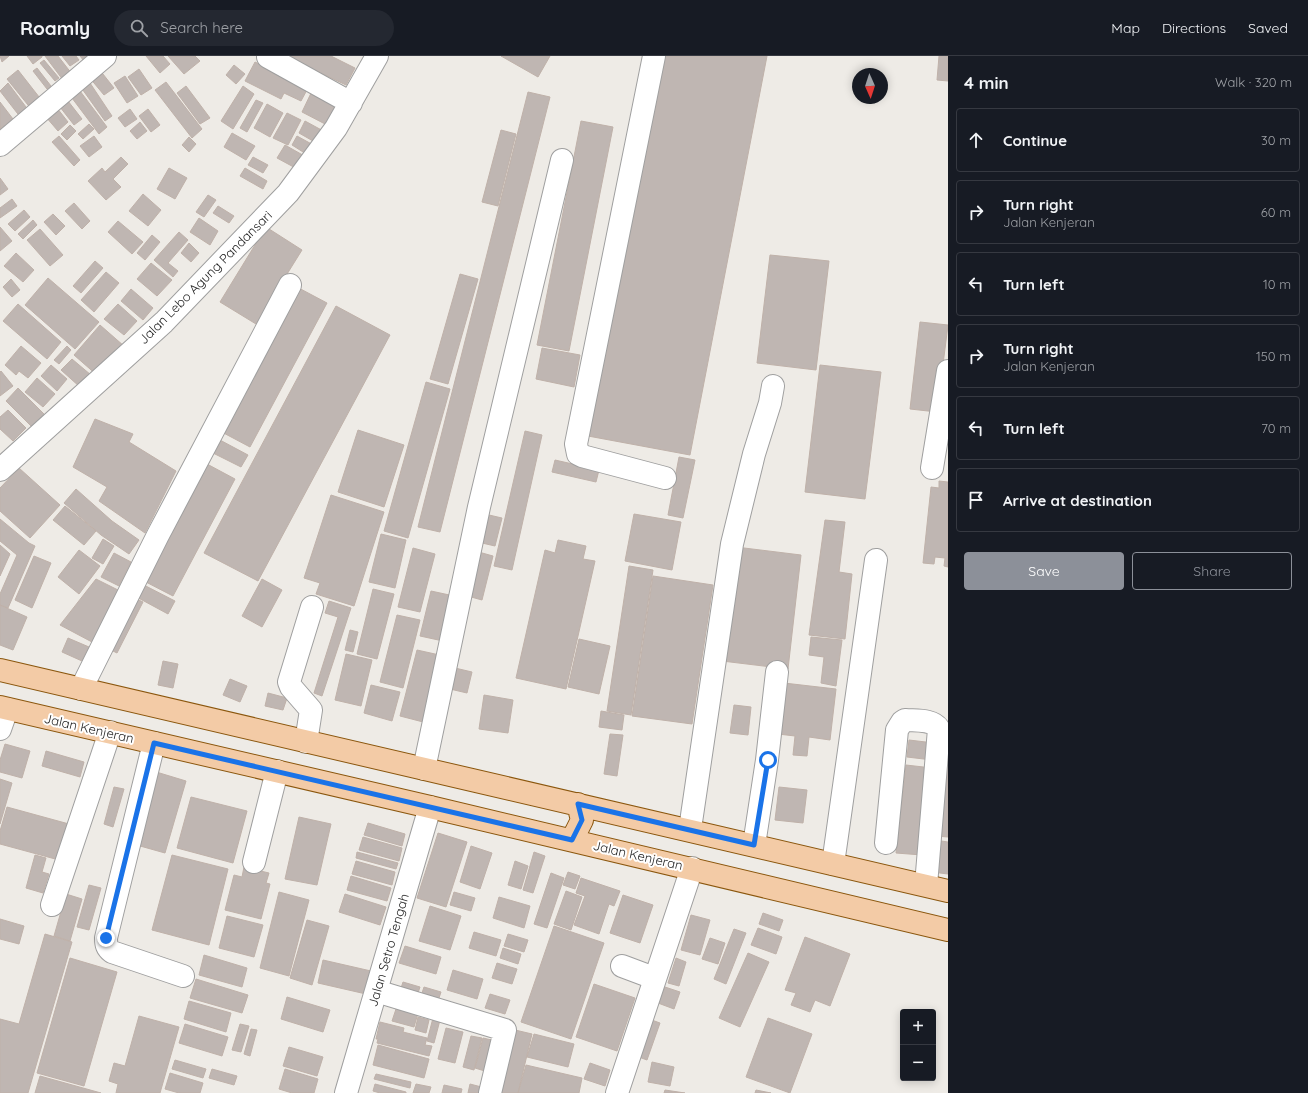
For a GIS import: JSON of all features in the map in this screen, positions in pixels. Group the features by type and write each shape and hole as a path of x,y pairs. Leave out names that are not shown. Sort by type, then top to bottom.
{"main road":[{"path":"0,670 638,819 690,829 948,891"},
{"name":"Jalan Kenjeran","path":"2,715 110,732 430,806 948,930"},
{"path":"572,840 582,820 578,804"},
{"path":"634,855 629,844 629,837 632,827 638,819"}],"street":[{"path":"0,145 105,56"},
{"name":"Jalan Lebo Agung Pandansari","path":"4,458 164,322 288,193 336,128 377,56"},
{"path":"654,56 576,444 578,454 582,456 665,478"},
{"path":"268,57 351,103"},
{"path":"424,769 479,507 562,160"},
{"path":"81,689 158,535 290,285"},
{"path":"932,468 948,371"},
{"path":"690,829 732,544 754,454 770,403 773,386"},
{"path":"833,864 876,560"},
{"path":"306,742 311,710 308,704 291,687 289,682 312,607"},
{"path":"754,845 768,760 777,672"},
{"path":"886,843 898,730 902,722 906,720 931,723 936,725 939,729 926,885"},
{"path":"52,905 110,732"},
{"path":"154,743 106,938 106,944 112,952 183,976"},
{"path":"254,862 276,771"},
{"name":"Jalan Setro Tengah","path":"346,1093 430,806"},
{"path":"617,1093 654,978 692,868"},
{"path":"622,966 654,978"},
{"path":"376,991 505,1030 490,1093"}],"building":[{"path":"0,56 9,56 2,62"},
{"path":"27,56 42,56 42,57 33,64"},
{"path":"45,56 58,56 72,74 63,80"},
{"path":"62,56 76,56 79,60 70,66"},
{"path":"80,56 91,56 84,61"},
{"path":"146,56 163,56 170,64 160,73"},
{"path":"168,56 195,56 200,61 184,74"},
{"path":"290,56 331,56 355,68 346,85 289,58"},
{"path":"501,56 550,56 538,77"},
{"path":"662,56 767,56 690,455 588,436"},
{"path":"939,56 948,56 948,81 937,80"},
{"path":"44,60 59,78 55,81 40,63"},
{"path":"255,62 308,88 301,101 284,93 281,99 245,81"},
{"path":"234,65 245,74 236,84 226,75"},
{"path":"37,68 51,86 47,89 33,71"},
{"path":"99,69 114,88 104,95 89,77"},
{"path":"139,69 152,88 141,95 128,77"},
{"path":"18,70 43,102 32,110 7,79"},
{"path":"125,76 138,96 127,103 114,83"},
{"path":"88,80 112,116 105,121 80,86"},
{"path":"166,82 202,129 192,138 155,90"},
{"path":"8,83 29,111 21,118 0,91"},
{"path":"186,86 210,118 200,124 177,93"},
{"path":"243,86 254,94 233,129 221,121"},
{"path":"77,87 107,127 99,134 69,94"},
{"path":"313,89 338,102 327,125 302,112"},
{"path":"528,92 550,97 440,532 418,527"},
{"path":"256,100 263,103 247,132 240,128"},
{"path":"68,101 82,119 74,125 60,107"},
{"path":"0,102 13,119 0,129"},
{"path":"267,104 283,113 270,137 254,128"},
{"path":"57,108 68,122 58,131 46,117"},
{"path":"130,109 137,119 125,127 118,118"},
{"path":"148,109 160,125 151,132 139,116"},
{"path":"287,113 301,120 288,145 273,138"},
{"path":"305,121 327,133 320,145 299,133"},
{"path":"581,121 613,127 569,351 537,345"},
{"path":"140,122 147,131 137,139 130,131"},
{"path":"89,124 94,129 83,139 78,134"},
{"path":"70,125 76,131 67,140 61,134"},
{"path":"501,130 516,134 498,206 482,202"},
{"path":"232,133 255,146 246,160 224,147"},
{"path":"59,136 80,160 74,166 52,142"},
{"path":"94,136 102,147 89,157 80,146"},
{"path":"297,136 317,147 311,157 292,145"},
{"path":"189,137 196,144 189,152 182,145"},
{"path":"285,145 308,158 301,171 277,158"},
{"path":"121,157 128,164 113,179 121,187 106,200 88,181 102,168 105,172"},
{"path":"253,157 268,165 263,173 248,165"},
{"path":"169,168 187,178 175,199 157,189"},
{"path":"245,168 267,181 263,189 240,176"},
{"path":"0,178 8,189 0,195"},
{"path":"143,194 161,210 148,226 129,211"},
{"path":"208,195 216,200 204,217 196,212"},
{"path":"12,199 17,206 0,218 0,208"},
{"path":"74,203 90,221 82,229 65,211"},
{"path":"218,206 234,216 229,223 213,213"},
{"path":"24,210 30,217 15,231 8,224"},
{"path":"53,214 65,226 56,235 44,222"},
{"path":"199,218 218,231 210,245 190,232"},
{"path":"33,220 37,225 23,239 18,234"},
{"path":"118,221 143,242 132,254 108,232"},
{"path":"0,227 12,241 0,251"},
{"path":"266,227 302,250 256,324 220,302"},
{"path":"40,229 63,255 50,266 27,240"},
{"path":"179,232 188,240 168,263 178,271 173,277 154,260"},
{"path":"152,235 160,242 145,260 137,253"},
{"path":"189,243 199,253 191,262 181,253"},
{"path":"16,253 34,270 23,282 4,266"},
{"path":"770,255 829,261 816,370 757,363"},
{"path":"95,261 103,268 81,293 73,286"},
{"path":"151,263 172,280 157,296 137,279"},
{"path":"106,272 119,283 94,312 81,300"},
{"path":"460,274 478,279 448,384 430,379"},
{"path":"48,278 99,322 75,349 25,305"},
{"path":"11,279 20,290 12,297 3,287"},
{"path":"295,286 327,303 250,447 218,430"},
{"path":"131,289 153,308 143,320 121,301"},
{"path":"18,304 61,342 47,359 3,321"},
{"path":"118,304 137,321 124,335 104,319"},
{"path":"336,306 390,335 258,581 204,553"},
{"path":"920,322 948,325 937,412 910,409"},
{"path":"100,325 124,346 98,376 74,355"},
{"path":"21,346 41,363 28,378 19,371 16,375 5,365"},
{"path":"67,346 71,350 59,364 54,360"},
{"path":"542,348 580,355 574,387 536,379"},
{"path":"72,359 91,375 80,387 61,370"},
{"path":"51,365 67,379 57,391 41,376"},
{"path":"820,365 881,372 865,499 805,492"},
{"path":"1,371 13,386 0,396 0,372"},
{"path":"37,378 55,394 43,407 25,392"},
{"path":"426,382 450,389 408,538 384,531"},
{"path":"18,388 47,417 34,429 6,401"},
{"path":"8,410 26,428 13,441 0,429 0,417"},
{"path":"95,419 133,434 129,442 176,471 145,533 99,501 107,487 73,467"},
{"path":"358,430 404,445 384,507 338,492"},
{"path":"525,431 542,435 512,570 494,566"},
{"path":"218,439 248,455 241,467 211,452"},
{"path":"679,457 695,460 683,518 668,515"},
{"path":"555,460 599,470 596,482 552,472"},
{"path":"207,464 235,479 173,596 144,581"},
{"path":"19,468 60,505 30,538 0,511 0,488"},
{"path":"939,481 948,482 948,567 944,566 945,558 935,557 934,564 923,563 931,487 939,488"},
{"path":"76,489 112,521 139,540 129,554 101,535 64,503"},
{"path":"331,495 384,512 354,606 316,594 320,583 304,578"},
{"path":"65,506 96,531 84,545 53,520"},
{"path":"634,514 681,522 672,570 625,561"},
{"path":"489,515 502,518 495,546 482,543"},
{"path":"0,519 29,543 35,546 8,608 0,605 0,594 17,555 0,541"},
{"path":"825,520 845,522 839,572 852,574 845,639 809,635"},
{"path":"381,534 406,540 395,588 369,582"},
{"path":"103,539 114,546 103,564 92,558"},
{"path":"558,540 586,546 583,559 595,561 566,689 516,678 545,550 555,553"},
{"path":"0,545 10,554 0,576"},
{"path":"736,547 801,555 788,669 722,661"},
{"path":"413,548 435,554 420,612 398,607"},
{"path":"79,550 100,566 79,594 58,577"},
{"path":"475,551 493,556 482,600 464,595"},
{"path":"114,553 131,562 119,586 101,577"},
{"path":"34,556 51,563 32,608 15,600"},
{"path":"629,566 653,570 631,715 607,711"},
{"path":"653,576 713,585 692,724 632,716"},
{"path":"96,579 118,590 92,642 60,625"},
{"path":"262,579 282,590 262,627 242,616"},
{"path":"138,582 175,601 168,614 131,594"},
{"path":"373,589 394,594 377,659 357,654"},
{"path":"431,591 454,596 443,641 420,636"},
{"path":"130,596 143,602 117,653 103,646"},
{"path":"329,601 351,608 322,696 314,693 338,617 325,613"},
{"path":"0,605 27,617 13,650 0,645"},
{"path":"397,615 420,620 403,688 380,682"},
{"path":"350,630 358,632 353,652 345,650"},
{"path":"811,637 842,640 836,686 821,683 824,657 809,655"},
{"path":"68,638 89,647 82,661 62,652"},
{"path":"579,639 610,646 599,694 568,687"},
{"path":"417,650 444,656 427,723 400,716"},
{"path":"346,654 372,660 361,706 335,700"},
{"path":"163,661 178,664 173,688 158,685"},
{"path":"455,668 472,672 467,693 450,689"},
{"path":"230,679 247,686 240,702 223,695"},
{"path":"784,683 836,689 830,740 809,737 807,756 793,755 795,736 778,734"},
{"path":"371,685 400,692 392,721 364,713"},
{"path":"268,693 287,698 283,710 265,706"},
{"path":"484,695 513,700 508,733 479,729"},
{"path":"734,705 751,707 748,735 730,733"},
{"path":"601,711 624,715 622,730 599,727"},
{"path":"948,726 948,837 936,836"},
{"path":"610,734 623,735 617,776 604,774"},
{"path":"909,740 934,743 932,760 907,757"},
{"path":"5,744 30,751 22,778 0,772 0,760"},
{"path":"46,751 84,762 80,777 42,766"},
{"path":"906,765 932,768 922,855 896,853"},
{"path":"153,771 186,781 165,853 133,844"},
{"path":"0,779 12,783 0,824"},
{"path":"114,787 124,789 113,827 104,824"},
{"path":"779,787 807,790 803,823 775,820"},
{"path":"191,797 247,811 233,863 177,848"},
{"path":"7,807 69,824 59,860 0,844 0,831"},
{"path":"299,817 331,824 317,885 285,879"},
{"path":"368,823 405,834 402,846 364,835"},
{"path":"438,833 467,842 446,907 417,898"},
{"path":"363,837 402,848 399,861 359,850"},
{"path":"935,840 948,842 948,874 932,872"},
{"path":"471,846 492,853 480,889 460,882"},
{"path":"357,852 398,863 396,869 356,858"},
{"path":"534,852 545,856 533,893 523,890"},
{"path":"35,855 46,858 42,872 49,874 43,893 26,888"},
{"path":"172,855 228,869 209,945 152,930"},
{"path":"356,861 395,872 392,885 352,874"},
{"path":"515,861 528,866 521,889 508,885"},
{"path":"244,867 269,873 266,883 270,884 261,919 225,910 234,875 242,877"},
{"path":"568,872 580,876 575,889 563,885"},
{"path":"551,873 564,878 547,928 534,924"},
{"path":"351,876 391,888 387,901 347,890"},
{"path":"581,878 620,891 614,906 609,904 599,934 574,925 585,896 576,893"},
{"path":"89,885 101,888 89,930 77,927"},
{"path":"566,891 582,897 571,930 554,924"},
{"path":"279,892 309,900 289,976 260,968"},
{"path":"454,892 475,898 471,911 450,905"},
{"path":"66,894 82,899 70,941 54,936"},
{"path":"345,894 386,907 380,925 339,912"},
{"path":"623,895 653,905 640,943 610,933"},
{"path":"499,897 530,906 524,928 493,918"},
{"path":"430,906 461,916 450,950 419,941"},
{"path":"763,913 783,920 779,931 759,924"},
{"path":"691,915 710,920 700,955 681,950"},
{"path":"227,916 263,925 254,957 219,948"},
{"path":"0,919 24,926 19,944 0,939"},
{"path":"307,920 329,926 312,985 290,978"},
{"path":"554,926 604,943 571,1039 521,1022"},
{"path":"758,928 782,937 776,954 751,945"},
{"path":"734,929 746,933 726,984 714,979"},
{"path":"474,932 501,940 496,956 469,948"},
{"path":"45,934 72,942 28,1093 0,1093 0,1019 19,1024"},
{"path":"508,934 528,940 524,952 504,946"},
{"path":"805,937 850,954 830,1006 815,1000 810,1012 791,1005 796,993 785,990"},
{"path":"710,938 725,943 718,964 702,959"},
{"path":"405,946 441,957 436,974 399,963"},
{"path":"503,948 521,954 518,964 500,958"},
{"path":"748,953 769,962 740,1027 719,1018"},
{"path":"204,955 247,968 242,987 199,975"},
{"path":"70,958 117,972 84,1086 37,1073"},
{"path":"676,958 686,962 679,986 668,983"},
{"path":"323,960 371,971 366,994 318,983"},
{"path":"497,963 517,969 512,984 492,978"},
{"path":"453,970 483,979 477,999 447,990"},
{"path":"196,979 248,995 242,1013 190,998"},
{"path":"403,982 420,987 417,996 400,991"},
{"path":"594,984 635,998 617,1051 576,1037"},
{"path":"424,987 441,992 438,1001 421,996"},
{"path":"665,987 680,992 674,1009 658,1003"},
{"path":"490,994 510,1000 505,1014 485,1008"},
{"path":"287,997 330,1010 323,1032 281,1019"},
{"path":"189,1001 231,1013 226,1032 184,1019"},
{"path":"398,1003 419,1010 414,1027 392,1021"},
{"path":"139,1016 179,1027 160,1093 116,1093 118,1084 109,1081 114,1063 125,1066"},
{"path":"418,1017 429,1020 426,1033 415,1030"},
{"path":"433,1018 440,1020 434,1043 427,1041"},
{"path":"768,1018 812,1034 790,1093 746,1077"},
{"path":"649,1019 660,1023 647,1060 636,1056"},
{"path":"380,1022 404,1028 403,1032 427,1038 425,1045 432,1046 429,1056 377,1043 378,1039 376,1039"},
{"path":"185,1024 228,1037 222,1056 179,1043"},
{"path":"240,1024 249,1026 241,1052 232,1050"},
{"path":"446,1028 463,1032 455,1063 438,1059"},
{"path":"251,1029 257,1030 250,1056 244,1054"},
{"path":"511,1029 532,1034 518,1093 495,1093"},
{"path":"534,1034 574,1044 568,1067 527,1057"},
{"path":"471,1036 482,1038 474,1070 463,1067"},
{"path":"483,1038 496,1041 488,1072 475,1068"},
{"path":"378,1045 429,1059 424,1078 373,1065"},
{"path":"289,1047 323,1057 317,1076 283,1066"},
{"path":"175,1060 206,1069 203,1078 172,1069"},
{"path":"652,1062 674,1067 670,1086 648,1082"},
{"path":"590,1063 610,1070 605,1086 584,1079"},
{"path":"526,1065 582,1078 579,1093 518,1093"},
{"path":"212,1069 237,1076 234,1085 209,1078"},
{"path":"285,1069 318,1079 314,1093 292,1093 279,1089"},
{"path":"170,1073 203,1083 200,1093 179,1093 165,1089"},
{"path":"376,1074 411,1082 410,1088 374,1079"},
{"path":"40,1076 101,1093 35,1093"},
{"path":"375,1084 406,1093 380,1093 373,1091"},
{"path":"416,1084 431,1087 429,1093 413,1093"},
{"path":"470,1084 489,1089 488,1093 468,1093"},
{"path":"444,1085 462,1089 461,1093 442,1093"},
{"path":"665,1090 685,1093 664,1093"},
{"path":"756,1090 771,1093 755,1093"}],"route":[{"path":"106,938 154,743 572,840 581,825 582,820 582,815 578,804 754,845 768,760"}]}
